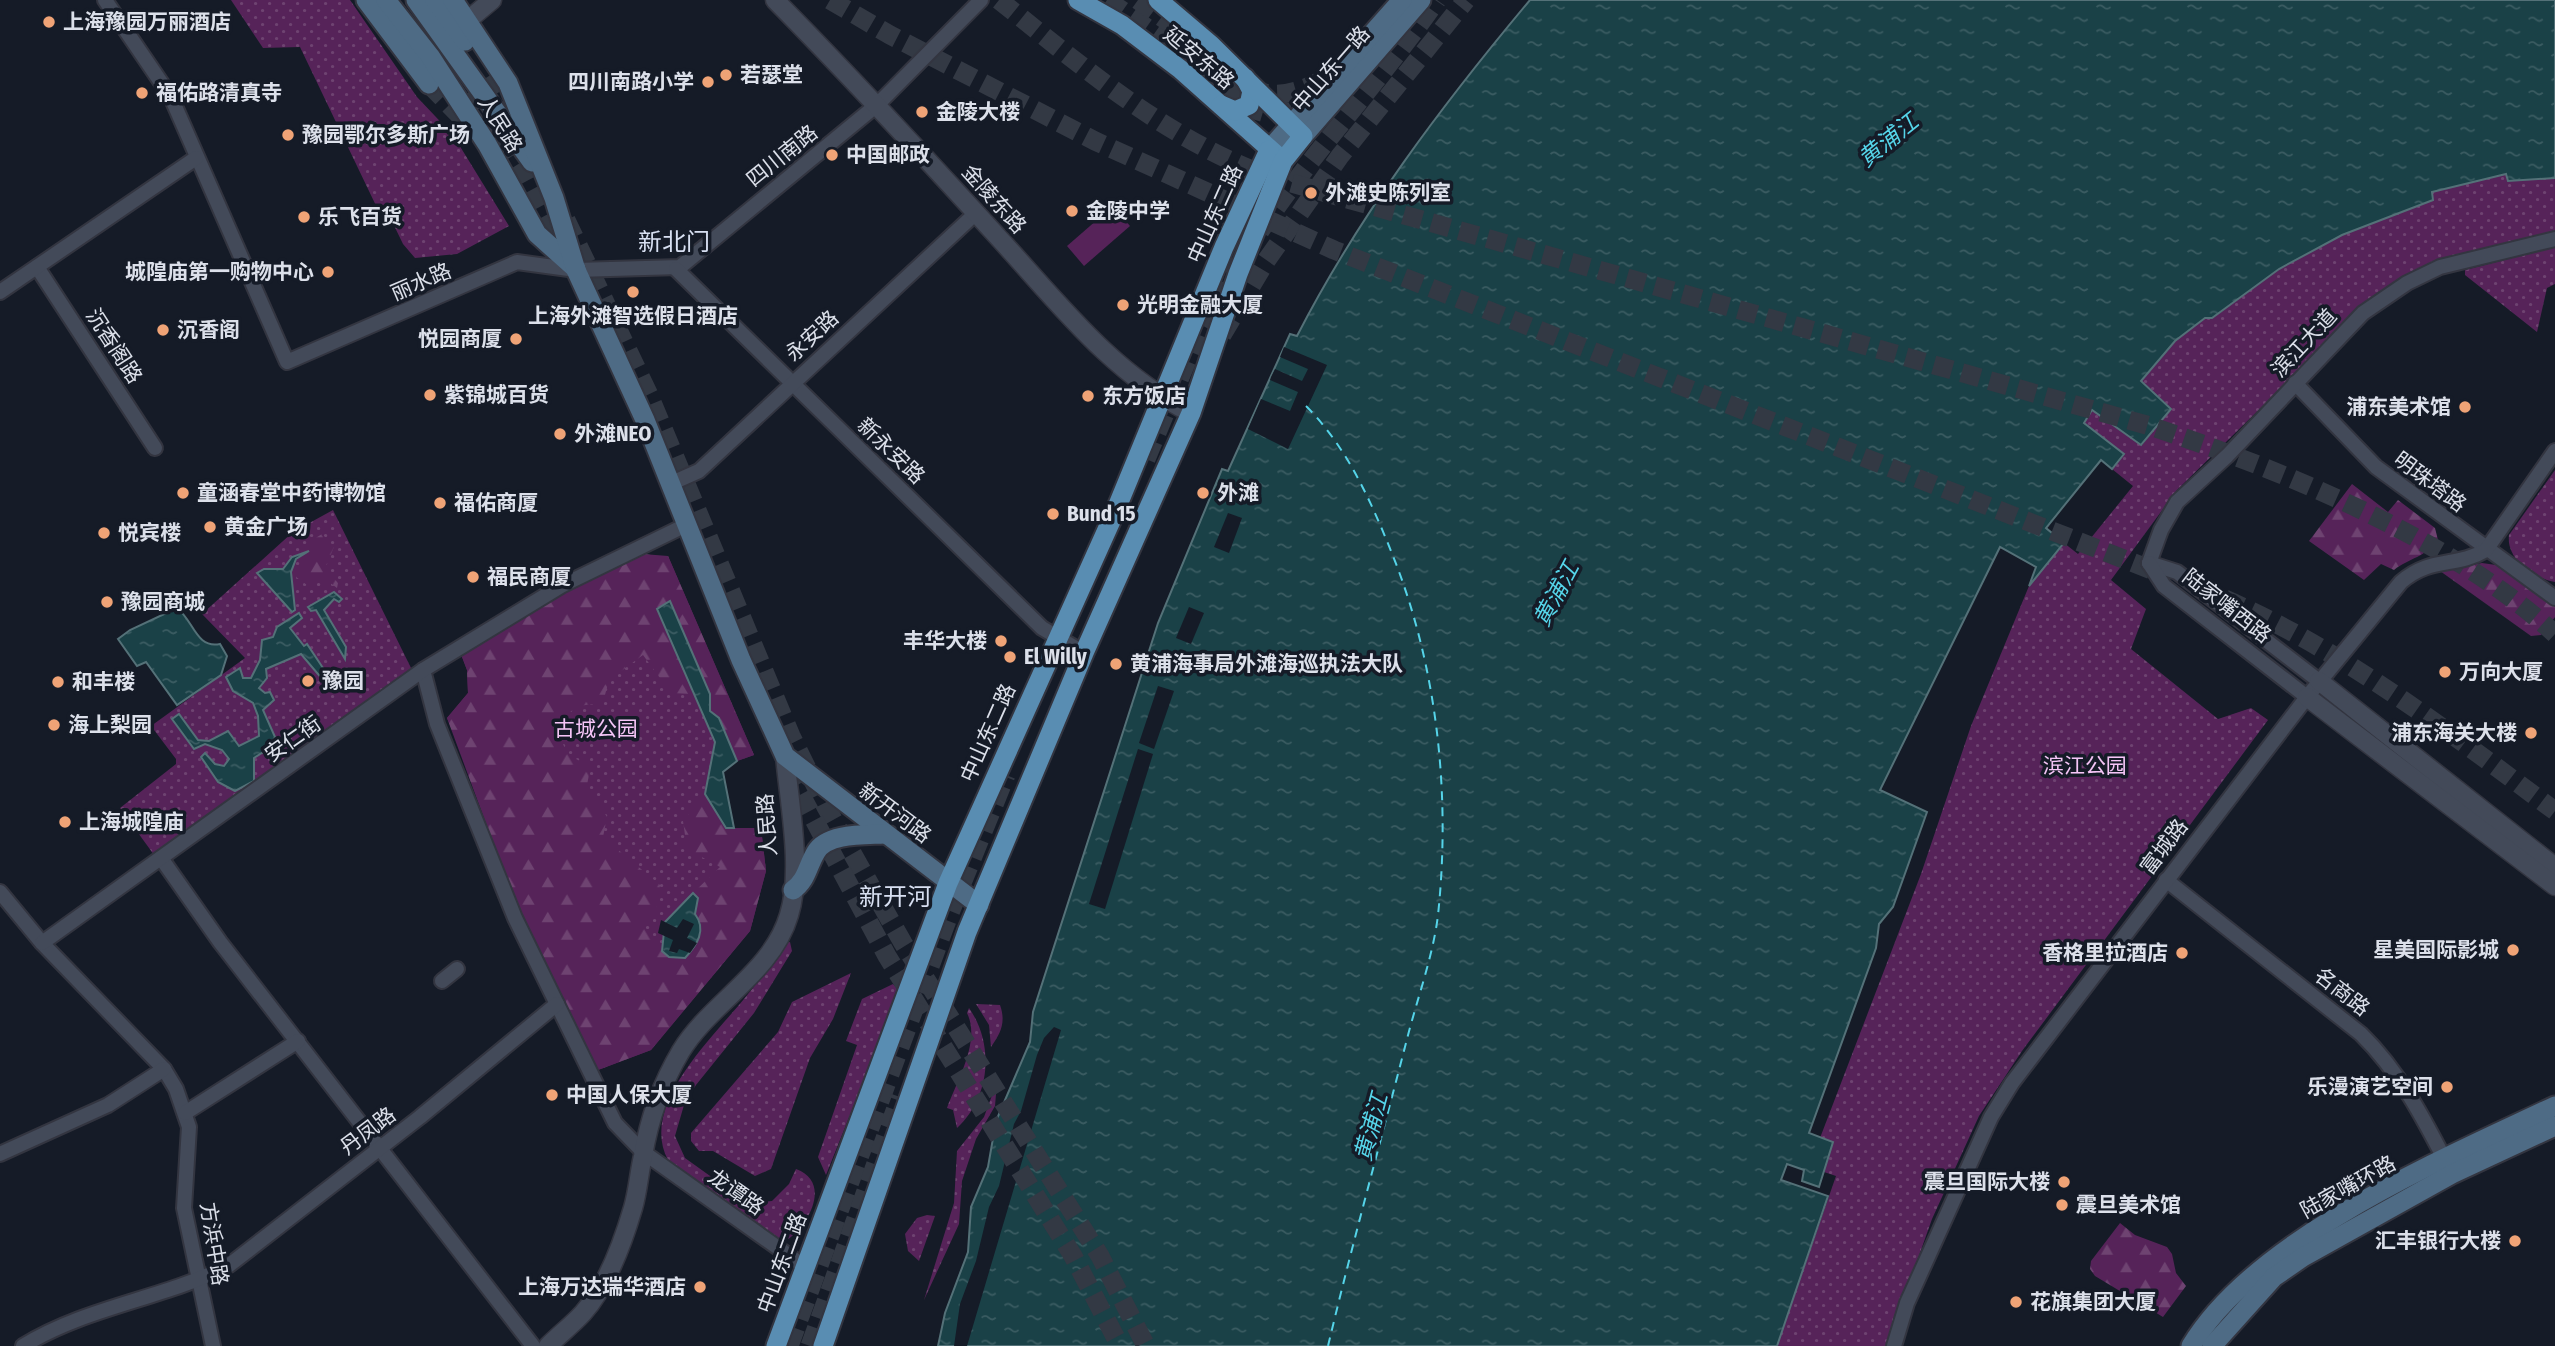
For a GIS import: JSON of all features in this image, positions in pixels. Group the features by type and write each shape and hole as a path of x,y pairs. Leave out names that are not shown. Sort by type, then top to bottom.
{"main road":[{"path":"366,0 429,84"},
{"name":"人民路","path":"386,0 430,56 487,144 537,234 576,270"},
{"name":"人民路","path":"416,0 525,150 554,198"},
{"path":"435,0 489,76"},
{"name":"人民路","path":"453,0 508,83 554,198 576,270 672,483 741,660 785,756"},
{"name":"延安东路","path":"1078,0 1122,25 1157,51 1276,156"},
{"name":"延安东路","path":"1158,0 1244,77 1297,130"},
{"name":"中山东一路","path":"1297,130 1402,0"},
{"name":"中山东一路","path":"1297,130 1420,0"},
{"path":"1220,105 1235,111 1249,105 1252,91 1244,77"},
{"path":"1276,156 1297,130"},
{"name":"中山东二路","path":"776,1346 948,883 1115,512 1244,201 1276,156"},
{"name":"中山东二路","path":"823,1346 979,905 1084,653 1191,413 1276,156"},
{"name":"新开河路","path":"785,756 979,905"},
{"path":"793,890 803,883 817,850 830,841 884,834"},
{"name":"陆家嘴环路","path":"2211,1346 2274,1277 2448,1166 2555,1106"},
{"name":"陆家嘴环路","path":"2191,1346 2218,1312 2266,1264 2295,1242 2448,1166 2555,1126"}],"street":[{"path":"0,292 196,158 171,97 105,0"},
{"path":"467,21 492,0"},
{"name":"金陵东路","path":"775,0 878,104 1112,362 1162,399 1191,413"},
{"name":"四川南路","path":"676,269 878,104 981,0"},
{"name":"丽水路","path":"196,158 287,362 517,262 576,270"},
{"name":"永安路","path":"672,483 699,471 975,213"},
{"name":"滨江大道","path":"2149,563 2161,530 2177,502 2227,456 2363,313 2421,275 2451,264 2555,239"},
{"name":"沉香阁路","path":"37,267 155,448"},
{"path":"576,270 676,269"},
{"name":"新永安路","path":"676,269 1056,638 1084,653"},
{"name":"明珠塔路","path":"2295,383 2376,467 2555,598"},
{"path":"2486,550 2555,451"},
{"name":"安仁街","path":"42,943 423,670 561,586 688,524"},
{"name":"富城路","path":"1894,1346 1907,1303 1991,1117 2049,1032 2319,681 2396,587 2414,570 2432,563 2475,556 2486,550"},
{"name":"陆家嘴西路","path":"2149,563 2176,572 2555,867"},
{"name":"陆家嘴西路","path":"2149,563 2164,586 2555,886"},
{"name":"龙谭路","path":"423,670 437,724 515,918 615,1124 643,1152 805,1267"},
{"name":"人民路","path":"548,1346 584,1311 614,1261 634,1206 643,1152 658,1098 682,1050 709,1016 749,979 779,938 789,916 793,890 793,836 785,756"},
{"path":"162,858 220,942 533,1346"},
{"name":"名商路","path":"2166,880 2361,1034 2381,1054 2399,1078 2448,1166"},
{"name":"方浜中路","path":"0,892 42,943 164,1069 185,1113 189,1127 189,1144 184,1208 213,1346"},
{"path":"442,981 457,969"},
{"name":"丹凤路","path":"26,1345 99,1311 198,1281 228,1266 379,1149 557,1004"},
{"path":"185,1113 298,1041"},
{"path":"0,1154 108,1105 164,1069"}],"green space":[{"path":"231,0 350,0 417,97 453,135 509,226 457,254 415,258 403,244 387,211 380,214 300,47 263,48"},
{"name":"滨江公园","path":"2506,174 2509,181 2555,178 2555,234 2430,264 2375,296 2177,490 2111,580 2146,609 2131,649 2218,719 2251,708 2268,720 2022,1051 1979,1116 1932,1219 1887,1346 1777,1346 1836,1176 1824,1172 1833,1142 1820,1138 1921,874 1971,726 2029,586 2064,543 2078,554 2133,486 2112,469 2124,454 2084,423 2093,410 2142,445 2171,409 2140,381 2175,341 2205,318 2213,318 2279,269 2342,235 2433,200 2432,192"},
{"path":"1113,206 1130,226 1084,266 1067,246"},
{"path":"2555,247 2555,284 2547,288 2537,332 2465,275 2465,270"},
{"path":"2555,470 2555,582 2530,572 2517,560 2509,544 2509,535"},
{"path":"2352,484 2388,512 2398,500 2435,528 2438,540 2423,554 2394,570 2381,564 2364,580 2309,541"},
{"name":"豫园","path":"333,510 413,672 157,859 120,808 176,764 176,759 151,726 245,658 202,614 293,532"},
{"path":"322,534 334,547 325,568 338,583 337,588 325,579 315,581 310,587 296,577 306,544"},
{"name":"古城公园","path":"630,553 668,556 754,755 737,761 719,718 710,711 710,694 670,602 657,610 693,694 671,693 643,655 609,680 602,706 586,705 574,709 566,717 562,728 566,750 576,759 591,764 587,785 607,817 603,837 660,885 655,917 651,915 645,927 660,949 677,957 685,958 700,937 695,914 698,898 693,893 720,867 687,849 683,821 705,794 726,828 761,828 766,871 750,931 651,1050 598,1070 521,918 447,718 468,693 467,670 459,649"},
{"name":"古城公园","path":"668,556 754,755 737,761 723,772 734,828 761,828 766,871 750,931 651,1050 598,1070 447,718 468,693 467,670 459,649"},
{"path":"2482,563 2496,565 2555,606 2555,617 2541,635 2531,636 2440,571"},
{"path":"790,942 792,951 754,1013 696,1085 684,1105 675,1136 685,1158 750,1203 772,1201 789,1184 796,1169 807,1175 813,1183 813,1204 803,1224 787,1240 769,1237 668,1160 662,1138 663,1116 685,1071 753,988 781,944"},
{"path":"851,973 833,1019 810,1058 771,1169 755,1176 713,1151 699,1151 691,1141 691,1133 778,1032 792,1002"},
{"path":"893,984 898,989 892,1010 826,1175 818,1157 857,1045 846,1041 862,999"},
{"path":"976,1004 1000,1005 1002,1027 991,1047 989,1025"},
{"path":"969,1008 983,1038 985,1071 976,1102 957,1128 953,1110 947,1108 969,1048"},
{"path":"997,1082 995,1106 976,1139 962,1181 959,1224 924,1300 954,1203 957,1151 984,1117"},
{"path":"935,1216 919,1261 908,1251 905,1234 917,1218"},
{"path":"2120,1223 2135,1235 2167,1247 2172,1254 2176,1273 2186,1286 2163,1317 2095,1276 2090,1269 2091,1261"}],"water":[{"name":"黄浦江","path":"1530,0 2555,0 2555,178 2508,181 2506,174 2432,192 2433,200 2342,235 2279,269 2212,318 2205,318 2175,341 2141,381 2171,409 2141,445 2092,410 2084,423 2124,454 2112,469 2101,460 2046,528 2064,543 2029,586 2036,567 2000,547 1880,790 1927,812 1893,907 1879,924 1876,948 1809,1133 1833,1142 1819,1187 1802,1181 1804,1170 1787,1164 1781,1180 1828,1196 1777,1346 938,1346 945,1313 968,1252 971,1207 988,1167 996,1121 1030,1042 1033,1012 1158,623 1222,469 1228,471 1290,334 1297,336 1347,247 1375,204 1434,120"},
{"path":"309,551 296,559 291,572 295,610 292,612 257,573 264,569 283,569 292,557"},
{"path":"334,592 342,599 339,602 334,599 324,610 346,647 345,659 316,610 311,611 308,607"},
{"path":"670,601 710,694 710,711 719,718 737,761 723,772 734,828 726,828 705,794 715,742 657,609"},
{"path":"177,608 200,638 212,644 220,644 227,656 221,675 177,705 146,662 137,666 118,639 130,630"},
{"path":"299,613 302,618 290,628 304,646 307,644 325,671 325,678 323,680 301,654 266,669 267,678 259,688 265,693 270,692 274,700 263,710 275,737 268,749 254,758 254,781 235,791 218,782 201,757 205,753 215,764 224,766 229,759 222,750 205,744 194,749 172,719 179,714 198,740 209,741 228,731 239,746 259,736 258,716 253,703 233,691 226,677 240,668 243,678 251,678 260,660 262,640 273,637 277,627"},
{"path":"693,893 698,898 695,914 699,920 699,937 685,958 669,957 662,951 665,922"}],"pier":[{"path":"1284,347 1327,365 1288,449 1248,429 1261,399 1290,411 1298,392 1270,380 1271,377 1275,369 1302,381 1308,369 1280,357"},
{"path":"1228,513 1242,518 1229,553 1214,547"},
{"path":"1189,607 1204,613 1191,644 1176,638"},
{"path":"1158,686 1174,691 1154,749 1139,743"},
{"path":"1138,749 1153,754 1105,909 1089,904"},
{"path":"683,919 694,924 687,938 697,943 690,953 679,949 677,953 669,951 673,940 658,933 661,920 677,928"},
{"path":"1054,1027 1061,1030 967,1346 954,1346 960,1304 976,1261 989,1207 999,1186 1014,1124 1021,1111 1044,1038"}],"ferry route":[{"path":"1306,406 1333,438 1356,474 1383,531 1407,594 1430,684 1437,730 1443,823 1438,915 1432,947 1328,1346"}],"tunnel":[{"path":"830,0 890,35 1095,141 1334,250 2167,576"},
{"path":"999,0 1127,100 1196,143 1270,177 2150,426 2201,444 2309,486 2416,538 2467,568 2555,634"},
{"path":"1107,0 1160,37 1251,109 1268,114 1292,112"},
{"path":"1138,0 1188,36"},
{"path":"1260,231 1437,0"},
{"path":"1222,335 1266,261 1340,156 1466,0"},
{"path":"1250,86 1260,92 1283,94 1307,87 1339,71"},
{"path":"489,76 518,122"},
{"path":"429,84 468,124"},
{"path":"471,91 522,171 564,249"},
{"path":"566,220 649,395 791,736 826,807 903,943 1100,1256 1146,1346"},
{"path":"1146,459 1199,332 1239,262"},
{"path":"2198,588 2246,609 2339,659 2428,717 2555,811"},
{"path":"787,769 887,956 1073,1256 1120,1346"},
{"path":"789,1346 949,915 1006,775"},
{"path":"810,1346 900,1097"}],"place":[{"name":"上海豫园万丽酒店","path":"49,22"},
{"name":"若瑟堂","path":"726,75"},
{"name":"四川南路小学","path":"708,82"},
{"name":"福佑路清真寺","path":"142,93"},
{"name":"金陵大楼","path":"922,112"},
{"name":"豫园鄂尔多斯广场","path":"288,135"},
{"name":"中国邮政","path":"832,155"},
{"name":"外滩史陈列室","path":"1311,193"},
{"name":"金陵中学","path":"1072,211"},
{"name":"乐飞百货","path":"304,217"},
{"name":"城隍庙第一购物中心","path":"328,272"},
{"name":"上海外滩智选假日酒店","path":"633,292"},
{"name":"光明金融大厦","path":"1123,305"},
{"name":"沉香阁","path":"163,330"},
{"name":"悦园商厦","path":"516,339"},
{"name":"紫锦城百货","path":"430,395"},
{"name":"东方饭店","path":"1088,396"},
{"name":"浦东美术馆","path":"2465,407"},
{"name":"外滩NEO","path":"560,434"},
{"name":"童涵春堂中药博物馆","path":"183,493"},
{"name":"外滩","path":"1203,493"},
{"name":"福佑商厦","path":"440,503"},
{"name":"Bund 15","path":"1053,514"},
{"name":"黄金广场","path":"210,527"},
{"name":"悦宾楼","path":"104,533"},
{"name":"福民商厦","path":"473,577"},
{"name":"豫园商城","path":"107,602"},
{"name":"丰华大楼","path":"1001,641"},
{"name":"El Willy","path":"1010,657"},
{"name":"黄浦海事局外滩海巡执法大队","path":"1116,664"},
{"name":"万向大厦","path":"2445,672"},
{"name":"豫园","path":"308,681"},
{"name":"和丰楼","path":"58,682"},
{"name":"海上梨园","path":"54,725"},
{"name":"浦东海关大楼","path":"2531,733"},
{"name":"上海城隍庙","path":"65,822"},
{"name":"星美国际影城","path":"2513,950"},
{"name":"香格里拉酒店","path":"2182,953"},
{"name":"乐漫演艺空间","path":"2447,1087"},
{"name":"中国人保大厦","path":"552,1095"},
{"name":"震旦国际大楼","path":"2064,1182"},
{"name":"震旦美术馆","path":"2062,1205"},
{"name":"汇丰银行大楼","path":"2515,1241"},
{"name":"上海万达瑞华酒店","path":"700,1287"},
{"name":"花旗集团大厦","path":"2016,1302"}],"district":[{"name":"新北门","path":"674,242"},
{"name":"新开河","path":"895,897"}]}
